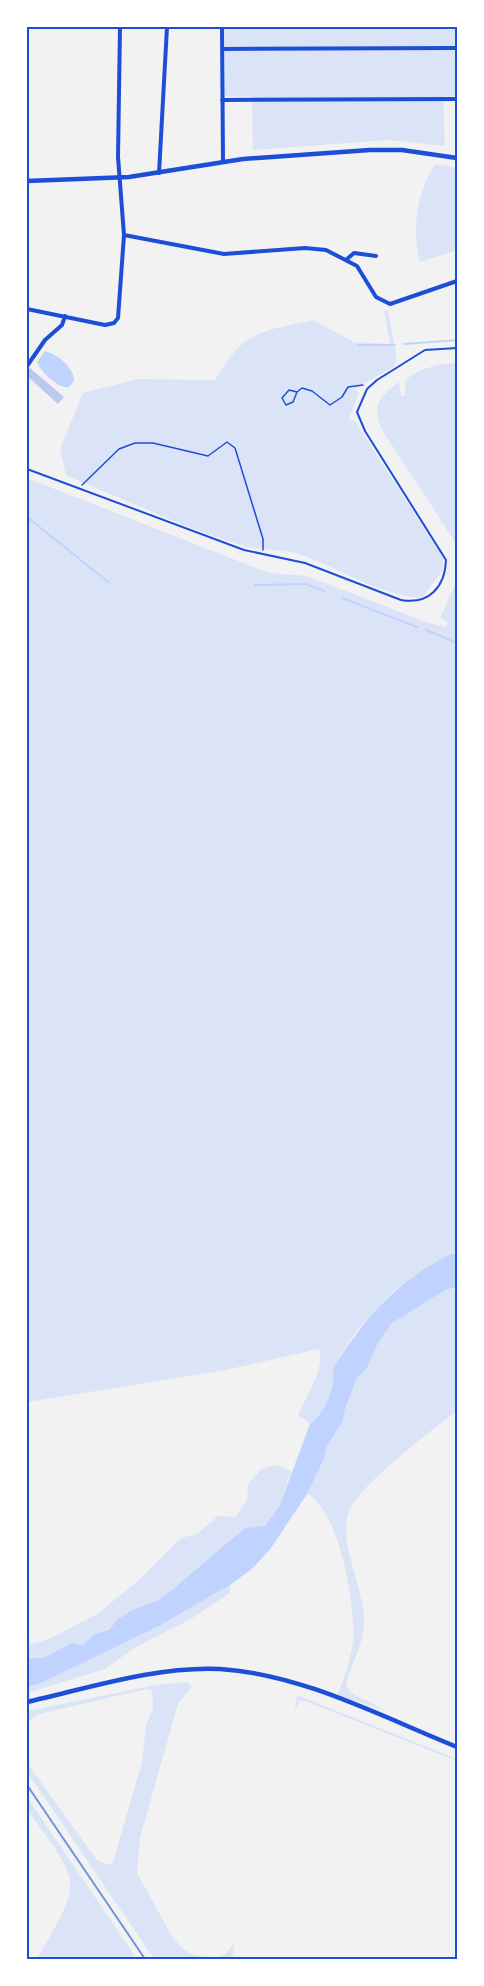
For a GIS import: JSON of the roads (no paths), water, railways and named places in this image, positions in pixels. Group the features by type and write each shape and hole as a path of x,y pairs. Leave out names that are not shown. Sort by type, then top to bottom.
{"street":[{"path":"27,309 105,325 117,321 124,235 118,178 120,27"},
{"path":"159,173 167,27"},
{"path":"222,27 223,162"},
{"path":"222,49 457,48"},
{"path":"222,100 457,99"},
{"path":"27,181 118,178 223,162 381,150 457,158"},
{"path":"124,235 224,254 313,248 347,259 360,270 376,297 390,304 457,281"},
{"path":"347,259 354,253 376,256"},
{"path":"29,364 42,345 62,325 65,316"},
{"path":"27,1702 183,1670 245,1671 296,1684 457,1747"}],"lane":[{"path":"27,469 244,550 305,563 402,600 423,600 437,588 446,568 445,556 358,418 359,407 370,386 424,350 457,348"}],"water":[{"path":"45,351 55,355 68,366 74,381 69,387 55,382 39,366 37,362"},
{"path":"450,1254 457,1254 457,1287 445,1290 391,1324 378,1343 367,1368 357,1378 345,1409 343,1421 326,1447 323,1461 307,1494 271,1548 253,1568 230,1585 159,1626 37,1685 27,1686 27,1659 45,1657 72,1643 83,1645 94,1634 109,1630 117,1620 130,1611 156,1601 173,1589 245,1528 265,1526 279,1507 310,1424 325,1407 333,1384 333,1369 345,1350 370,1317 397,1290 412,1277"}],"waterway":[{"path":"404,344 457,340"},
{"path":"358,345 395,345"},
{"path":"27,517 108,582"},
{"path":"255,585 306,584 324,591"},
{"path":"342,598 417,627"},
{"path":"426,630 457,643"}],"railway":[{"path":"27,1785 145,1959"}]}
